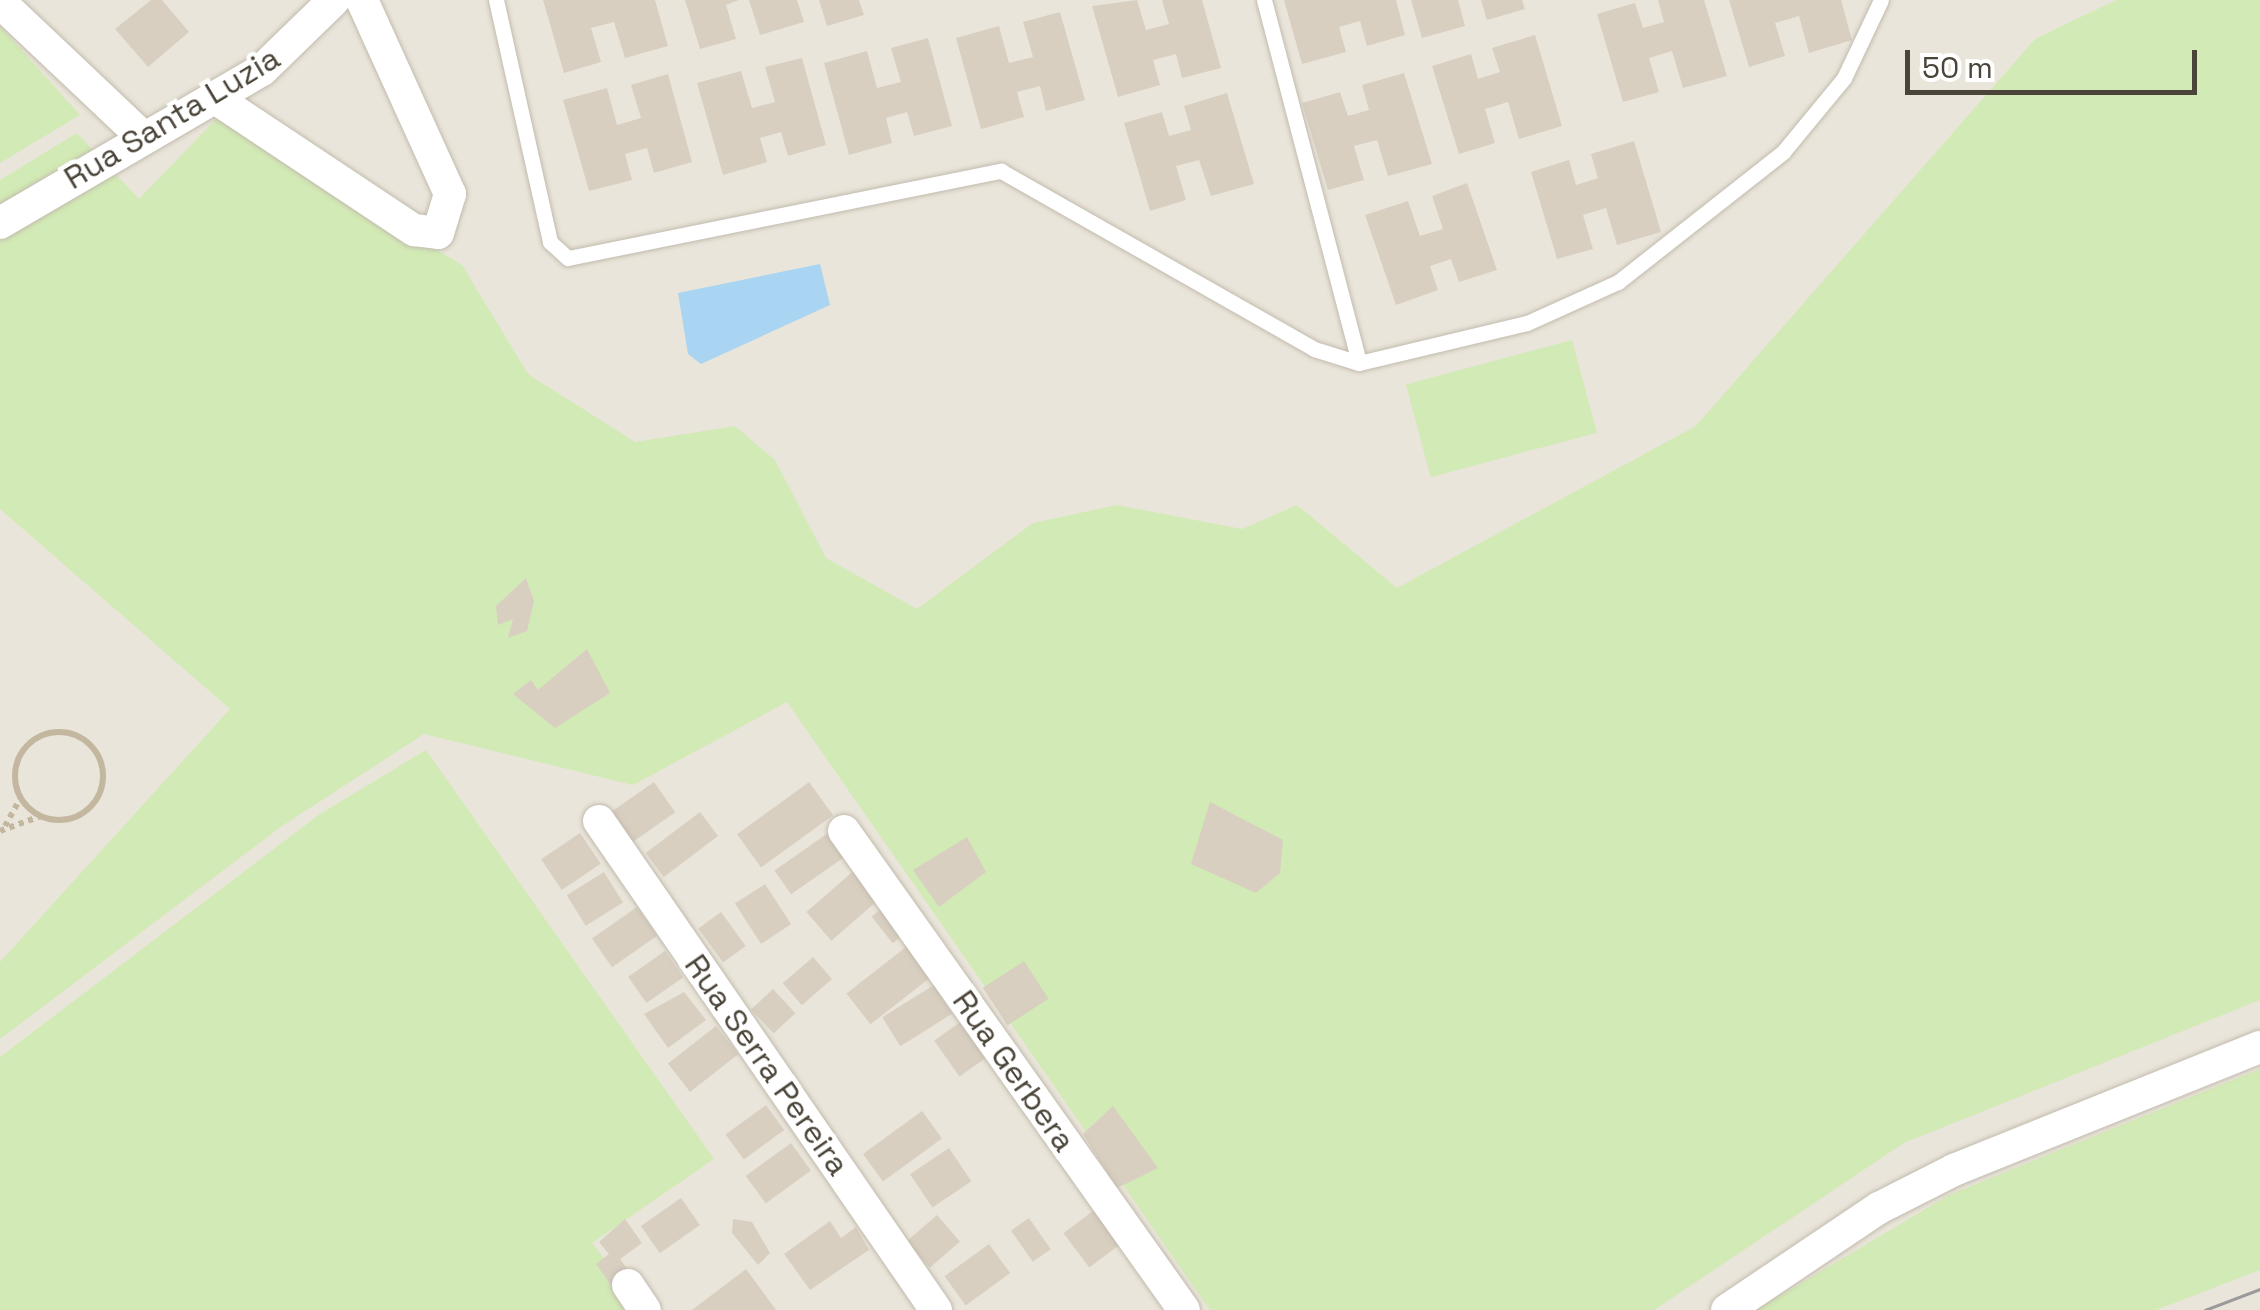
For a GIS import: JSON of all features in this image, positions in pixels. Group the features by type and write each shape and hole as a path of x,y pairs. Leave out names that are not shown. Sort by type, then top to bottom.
{"street":[{"name":"Rua Santa Luzia","path":"0,223 215,98 306,33 334,0"},
{"path":"215,98 414,230 438,233 450,194 362,0"},
{"path":"0,2 143,137"},
{"name":"Rua Serra Pereira","path":"598,820 936,1310"},
{"name":"Rua Gerbera","path":"844,831 1184,1310"},
{"path":"1727,1310 1838,1233 1954,1170 2260,1047"}],"lane":[{"path":"496,0 550,242 568,258 1000,170 1314,349 1359,363 1527,323 1618,282 1783,152 1844,78 1881,0"},
{"path":"1264,0 1359,363"}],"path":[{"path":"2,830 42,816 69,818 100,792 102,764 86,741 58,732 30,743 16,768 21,797 42,816"},
{"path":"2,830 21,797"}],"shaded area":[{"path":"0,0 2260,0 2260,1310 193,1310 0,1239"}],"green space":[{"path":"2116,0 2260,0 2260,1000 1904,1143 1654,1310 1210,1310 787,702 633,785 424,734 282,826 0,1039 0,962 230,709 0,509 0,180 77,133 139,199 218,117 462,265 528,374 635,442 735,426 775,460 826,558 917,609 1033,523 1117,505 1242,529 1297,505 1397,588 1696,426 2035,39"},
{"path":"0,26 80,115 0,163"},
{"path":"1572,340 1597,433 1431,477 1406,385"},
{"path":"426,750 714,1159 592,1243 644,1310 0,1310 0,1057 320,814"},
{"path":"2260,1069 2260,1270 2156,1310 1756,1310 1949,1195"}],"water":[{"path":"820,264 830,305 701,364 688,354 678,293"}],"building":[{"path":"151,0 162,0 189,32 148,67 115,29"},
{"path":"543,0 655,0 668,46 625,58 614,22 591,28 601,62 564,73"},
{"path":"685,0 739,0 726,5 736,39 700,49"},
{"path":"749,0 797,0 804,22 760,35"},
{"path":"819,0 859,0 864,15 827,26"},
{"path":"1137,0 1146,30 1169,24 1162,0 1202,0 1221,68 1182,78 1176,54 1153,60 1160,85 1118,97 1092,6"},
{"path":"1284,0 1396,0 1405,35 1367,46 1360,21 1339,27 1346,52 1302,64"},
{"path":"1411,0 1458,0 1465,26 1422,38"},
{"path":"1481,0 1522,0 1525,9 1487,20"},
{"path":"1658,0 1704,0 1727,76 1683,88 1672,51 1649,58 1659,92 1623,102 1597,14 1635,3 1643,28 1664,22"},
{"path":"1729,0 1841,0 1852,40 1809,53 1799,16 1775,23 1785,56 1749,67"},
{"path":"1060,12 1085,100 1046,111 1040,86 1017,92 1024,117 981,129 956,38 999,26 1009,63 1033,57 1023,22"},
{"path":"1535,35 1562,126 1519,139 1508,102 1485,109 1495,143 1459,154 1432,66 1471,54 1478,79 1500,72 1492,48"},
{"path":"928,38 952,126 914,136 907,112 886,118 892,143 849,155 824,63 867,51 877,88 901,82 891,48"},
{"path":"802,58 826,145 788,156 781,132 760,138 767,162 723,175 697,83 741,71 752,108 775,102 765,67"},
{"path":"1404,73 1432,164 1388,176 1377,140 1354,146 1364,180 1328,190 1302,103 1340,92 1348,116 1369,110 1362,85"},
{"path":"668,74 692,162 654,173 647,148 625,154 632,180 589,191 563,100 607,88 617,125 641,118 631,85"},
{"path":"1227,93 1254,184 1211,196 1199,160 1176,166 1186,200 1150,211 1124,123 1162,112 1169,136 1191,130 1184,106"},
{"path":"1634,141 1661,232 1617,245 1606,208 1583,215 1593,249 1557,259 1531,172 1569,160 1576,185 1598,178 1591,154"},
{"path":"1467,183 1497,270 1459,282 1451,259 1430,266 1438,290 1396,305 1365,215 1408,201 1420,236 1443,229 1432,196"},
{"path":"526,578 534,601 527,631 508,638 513,619 498,625 496,606"},
{"path":"587,649 610,693 555,728 513,694 531,680 538,690"},
{"path":"654,782 675,812 630,844 609,814"},
{"path":"809,782 833,815 761,867 737,834"},
{"path":"1210,802 1283,840 1280,873 1256,893 1191,864"},
{"path":"700,812 718,836 664,877 646,853"},
{"path":"831,831 848,855 791,894 774,871"},
{"path":"580,833 601,864 562,890 541,859"},
{"path":"967,837 986,872 939,907 913,870"},
{"path":"857,868 882,897 831,941 806,912"},
{"path":"604,872 623,903 586,926 567,895"},
{"path":"765,884 791,924 761,944 735,904"},
{"path":"885,906 906,933 893,943 872,916"},
{"path":"637,907 657,936 612,967 592,939"},
{"path":"721,912 746,946 723,962 698,928"},
{"path":"915,940 939,971 870,1024 846,994"},
{"path":"665,951 683,977 646,1003 628,977"},
{"path":"813,957 832,979 802,1005 783,983"},
{"path":"1024,961 1049,999 1007,1025 983,988"},
{"path":"934,985 952,1014 900,1046 882,1017"},
{"path":"773,989 796,1013 774,1034 751,1009"},
{"path":"684,992 706,1020 668,1048 644,1014"},
{"path":"962,1021 987,1057 959,1077 934,1041"},
{"path":"716,1026 738,1054 690,1092 668,1064"},
{"path":"766,1105 784,1130 744,1159 726,1134"},
{"path":"1113,1106 1158,1168 1117,1188 1083,1134"},
{"path":"922,1111 942,1139 883,1181 863,1154"},
{"path":"791,1143 811,1171 766,1203 746,1176"},
{"path":"949,1148 971,1181 932,1207 910,1174"},
{"path":"681,1198 700,1225 660,1253 641,1226"},
{"path":"1097,1208 1123,1242 1089,1268 1063,1233"},
{"path":"937,1215 960,1241 930,1268 907,1241"},
{"path":"1029,1218 1051,1249 1033,1262 1011,1231"},
{"path":"625,1219 642,1243 620,1259 631,1274 611,1285 596,1264 609,1254 599,1242"},
{"path":"733,1219 752,1222 770,1253 758,1265 732,1233"},
{"path":"830,1221 841,1238 856,1227 869,1250 810,1290 784,1254"},
{"path":"989,1244 1010,1273 966,1305 945,1276"},
{"path":"746,1269 776,1310 692,1310"}],"tram line":[{"path":"2205,1310 2260,1289"}]}
